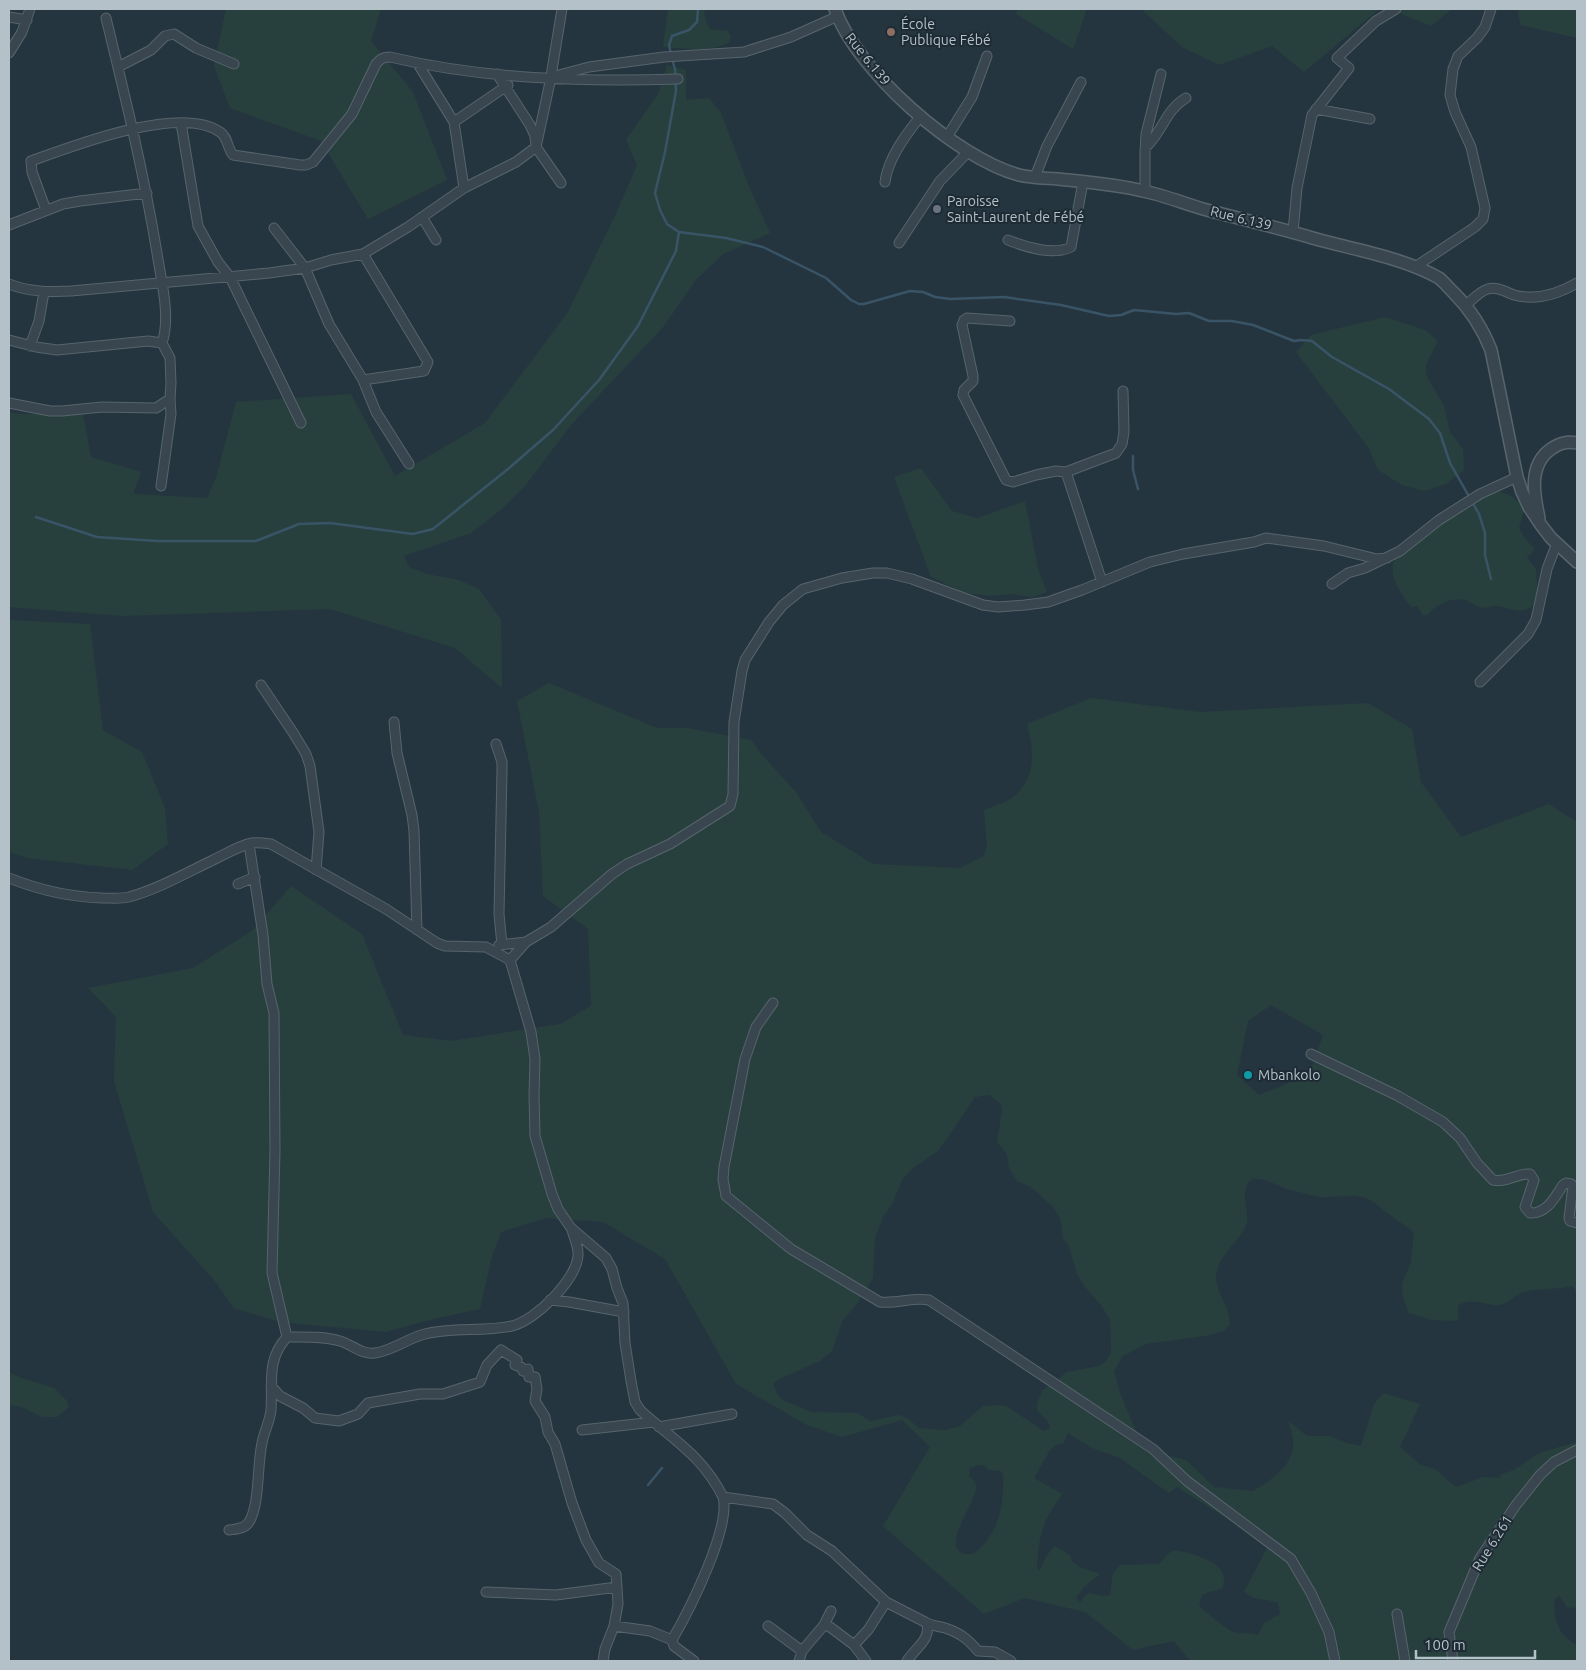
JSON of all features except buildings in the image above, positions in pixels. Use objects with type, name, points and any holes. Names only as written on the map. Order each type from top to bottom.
[{"type":"street","points":[[9,53],[27,20],[30,9]]},
{"type":"street","points":[[9,284],[22,289],[44,292],[71,292],[304,268],[331,260],[364,254],[464,188],[516,162],[536,147],[551,77],[562,9]]},
{"type":"street","points":[[1293,232],[1297,188],[1310,122],[1316,109],[1349,68],[1337,58],[1376,22],[1396,9]]},
{"type":"street","points":[[1415,267],[1461,237],[1483,219],[1484,208],[1471,147],[1455,112],[1450,95],[1453,69],[1458,56],[1477,38],[1485,27],[1491,9]]},
{"type":"street","points":[[551,77],[589,68],[664,57],[744,52],[791,37],[836,13]]},
{"type":"street","name":"Rue 6.139","points":[[836,13],[851,41],[880,76],[947,137],[968,152],[997,167],[1020,175],[1114,185],[1145,191],[1415,267],[1440,279],[1466,305],[1484,332],[1491,350],[1517,477],[1529,507],[1541,525],[1577,562]]},
{"type":"street","points":[[9,17],[27,20]]},
{"type":"street","points":[[106,18],[147,193],[162,283],[166,330],[162,343],[170,358],[171,414],[161,486]]},
{"type":"street","points":[[118,67],[151,50],[165,36],[174,34],[196,48],[234,64]]},
{"type":"street","points":[[947,137],[972,97],[987,56]]},
{"type":"street","points":[[46,210],[32,172],[31,161],[92,139],[133,129],[181,123],[201,125],[216,129],[223,134],[229,151],[233,155],[300,165],[313,162],[352,114],[380,59],[390,57],[418,64],[497,74],[610,81],[678,79]]},
{"type":"street","points":[[418,64],[454,122],[464,188]]},
{"type":"street","points":[[497,74],[530,125],[535,136],[536,147],[561,184]]},
{"type":"street","points":[[1145,191],[1145,148],[1161,74]]},
{"type":"street","points":[[1035,177],[1047,146],[1081,82]]},
{"type":"street","points":[[454,122],[506,86]]},
{"type":"street","points":[[1145,148],[1156,137],[1174,106],[1186,98]]},
{"type":"street","points":[[1316,109],[1370,119]]},
{"type":"street","points":[[885,182],[887,170],[906,135],[922,116]]},
{"type":"street","points":[[181,123],[198,226],[218,262],[230,277],[301,423]]},
{"type":"street","points":[[898,244],[940,182],[968,152]]},
{"type":"street","points":[[1008,240],[1035,249],[1062,250],[1071,247],[1083,182]]},
{"type":"street","points":[[9,225],[46,210],[80,201],[147,193]]},
{"type":"street","points":[[422,217],[436,240]]},
{"type":"street","points":[[274,228],[304,268],[329,324],[363,380],[376,412],[409,464]]},
{"type":"street","points":[[363,380],[424,371],[428,362],[364,254]]},
{"type":"street","points":[[1466,305],[1485,290],[1491,288],[1517,296],[1541,297],[1548,296],[1577,283]]},
{"type":"street","points":[[30,346],[39,321],[44,292]]},
{"type":"street","points":[[1010,321],[967,318],[962,325],[973,381],[964,390],[963,395],[1006,480],[1013,482],[1036,475],[1066,472],[1116,453],[1120,449],[1124,432],[1123,391]]},
{"type":"street","points":[[9,340],[30,346],[57,350],[148,341],[162,343]]},
{"type":"street","points":[[9,404],[50,411],[62,411],[102,408],[156,408],[170,399]]},
{"type":"street","points":[[1541,525],[1534,486],[1536,470],[1540,460],[1548,451],[1564,442],[1577,443]]},
{"type":"street","points":[[1066,472],[1102,582]]},
{"type":"street","points":[[1332,584],[1348,573],[1400,551],[1439,520],[1480,494],[1517,477]]},
{"type":"street","points":[[510,960],[526,942],[551,927],[626,864],[670,844],[730,806],[734,794],[736,706],[745,660],[769,622],[783,605],[803,589],[842,578],[873,573],[887,573],[912,578],[983,605],[998,607],[1048,602],[1150,562],[1266,538],[1324,546],[1376,559],[1387,558]]},
{"type":"street","points":[[1480,682],[1528,634],[1536,620],[1547,570],[1557,543]]},
{"type":"street","points":[[261,685],[294,734],[306,754],[310,766],[319,832],[316,870]]},
{"type":"street","points":[[394,722],[397,753],[414,831],[418,930]]},
{"type":"street","points":[[496,744],[502,762],[499,914],[502,945]]},
{"type":"street","points":[[9,878],[40,890],[86,898],[128,897],[178,877],[249,844],[262,842],[271,844],[391,912],[445,946],[486,947],[526,942]]},
{"type":"street","points":[[249,844],[263,935],[267,984],[274,1014],[272,1273],[287,1337]]},
{"type":"street","points":[[238,884],[255,877]]},
{"type":"street","points":[[486,947],[510,960],[531,1032],[534,1048],[535,1136],[552,1194],[558,1209],[571,1228],[606,1258],[612,1269],[623,1303],[625,1343],[635,1402],[640,1410],[698,1459],[709,1472],[723,1497],[725,1514],[718,1536],[690,1608],[672,1640],[674,1646],[694,1661]]},
{"type":"street","points":[[774,1003],[756,1027],[745,1059],[724,1167],[723,1179],[726,1196],[791,1249],[880,1302],[897,1303],[919,1298],[929,1300],[1153,1449],[1187,1481],[1291,1559],[1311,1594],[1329,1632],[1335,1661]]},
{"type":"street","points":[[1311,1054],[1398,1096],[1442,1122],[1460,1138],[1477,1163],[1493,1180],[1503,1181],[1522,1174],[1530,1174],[1534,1180],[1525,1207],[1530,1212],[1543,1210],[1549,1205],[1563,1185],[1566,1183],[1571,1184],[1573,1186],[1569,1218],[1570,1221],[1577,1223]]},
{"type":"street","points":[[287,1337],[339,1341],[349,1344],[362,1352],[376,1354],[424,1334],[516,1325],[524,1321],[550,1300],[567,1281],[577,1261],[578,1250],[571,1228]]},
{"type":"street","points":[[550,1300],[624,1312]]},
{"type":"street","points":[[228,1530],[242,1528],[249,1523],[253,1511],[258,1485],[262,1441],[271,1411],[271,1367],[279,1346],[287,1337]]},
{"type":"street","points":[[271,1386],[280,1396],[302,1408],[314,1418],[339,1421],[358,1414],[368,1403],[420,1394],[443,1394],[480,1382],[487,1365],[501,1350],[517,1360],[515,1365],[521,1367],[523,1371],[528,1369],[529,1377],[534,1377],[537,1389],[534,1401],[544,1417],[548,1432],[555,1444],[572,1503],[586,1540],[599,1562],[616,1574],[618,1604],[614,1626],[605,1649],[603,1661]]},
{"type":"street","points":[[582,1430],[657,1425],[732,1414]]},
{"type":"street","name":"Rue 6.261","points":[[1453,1661],[1449,1632],[1480,1558],[1516,1505],[1540,1475],[1554,1462],[1577,1450]]},
{"type":"street","points":[[723,1497],[773,1504],[785,1513],[806,1535],[832,1551],[886,1602],[928,1624],[966,1637],[978,1651],[995,1652],[1011,1661]]},
{"type":"street","points":[[486,1592],[556,1594],[617,1587]]},
{"type":"street","points":[[854,1645],[868,1630],[886,1602]]},
{"type":"street","points":[[799,1661],[802,1651],[824,1625],[831,1611]]},
{"type":"street","points":[[1397,1614],[1405,1661]]},
{"type":"street","points":[[907,1661],[912,1652],[926,1638],[928,1624]]},
{"type":"street","points":[[824,1625],[830,1627],[854,1645],[866,1661]]},
{"type":"street","points":[[614,1626],[650,1631],[672,1640]]},
{"type":"street","points":[[768,1626],[802,1651]]},
{"type":"green space","points":[[226,9],[381,9],[371,41],[413,92],[447,180],[368,219],[321,141],[230,108],[214,66]]},
{"type":"green space","points":[[668,9],[704,9],[705,19],[710,29],[728,31],[731,37],[729,42],[714,48],[705,49],[663,47]]},
{"type":"green space","points":[[1018,9],[1087,9],[1073,49],[1016,14]]},
{"type":"green space","points":[[1141,9],[1379,9],[1304,72],[1272,46],[1219,65],[1182,47]]},
{"type":"green space","points":[[1389,9],[1452,9],[1431,26]]},
{"type":"green space","points":[[1517,9],[1577,9],[1577,38],[1521,25]]},
{"type":"green space","points":[[667,65],[686,70],[686,100],[709,98],[721,113],[748,184],[770,233],[723,254],[695,281],[664,326],[571,425],[525,486],[502,509],[471,533],[404,556],[409,567],[427,574],[459,580],[479,589],[501,620],[502,688],[455,648],[330,609],[123,616],[9,607],[9,412],[20,414],[83,414],[91,457],[141,472],[133,494],[207,498],[216,478],[236,402],[351,394],[395,476],[485,423],[568,312],[615,216],[637,165],[626,140],[658,94]]},
{"type":"green space","points":[[1385,317],[1425,330],[1438,341],[1426,364],[1426,375],[1444,406],[1450,432],[1463,449],[1464,470],[1446,484],[1424,491],[1402,485],[1378,470],[1368,447],[1296,352],[1311,335]]},
{"type":"green space","points":[[921,468],[952,511],[977,518],[1025,501],[1038,569],[1047,592],[1033,597],[1011,594],[990,596],[965,593],[931,577],[894,477]]},
{"type":"green space","points":[[1492,490],[1511,496],[1524,510],[1519,528],[1527,541],[1535,549],[1527,558],[1536,569],[1538,602],[1521,611],[1494,606],[1483,608],[1459,599],[1444,603],[1427,615],[1423,615],[1417,606],[1411,607],[1394,580],[1393,567],[1397,549],[1451,518],[1487,491]]},
{"type":"green space","points":[[9,620],[90,624],[103,730],[142,752],[165,808],[168,844],[132,870],[28,858],[9,852]]},
{"type":"green space","points":[[549,683],[657,728],[687,728],[751,740],[796,792],[821,832],[873,864],[960,868],[984,856],[987,845],[984,810],[1013,797],[1021,789],[1030,772],[1032,754],[1027,724],[1091,698],[1200,712],[1368,703],[1412,729],[1421,782],[1461,837],[1549,804],[1577,822],[1577,1295],[1573,1286],[1523,1292],[1499,1305],[1472,1302],[1462,1303],[1458,1306],[1458,1320],[1456,1321],[1432,1320],[1409,1313],[1403,1298],[1402,1284],[1411,1262],[1414,1234],[1410,1229],[1366,1198],[1355,1196],[1317,1196],[1286,1189],[1263,1180],[1253,1179],[1246,1186],[1245,1191],[1247,1222],[1245,1228],[1225,1254],[1217,1270],[1217,1284],[1228,1312],[1230,1324],[1225,1330],[1211,1335],[1146,1344],[1123,1356],[1114,1371],[1120,1393],[1142,1445],[1148,1450],[1186,1460],[1214,1487],[1253,1491],[1281,1471],[1291,1457],[1293,1449],[1288,1421],[1307,1436],[1329,1436],[1361,1446],[1374,1404],[1383,1393],[1420,1404],[1400,1447],[1421,1465],[1435,1469],[1456,1487],[1483,1477],[1499,1478],[1502,1474],[1514,1470],[1539,1453],[1577,1442],[1577,1607],[1568,1608],[1559,1596],[1555,1599],[1554,1606],[1556,1620],[1561,1632],[1577,1645],[1577,1661],[1190,1661],[1174,1641],[1133,1650],[1085,1612],[1025,1598],[984,1614],[883,1526],[930,1447],[902,1420],[842,1437],[807,1425],[736,1384],[665,1259],[603,1222],[546,1218],[501,1232],[491,1260],[480,1309],[386,1332],[280,1322],[234,1308],[214,1280],[153,1212],[114,1081],[116,1017],[88,988],[193,968],[253,930],[291,886],[362,934],[403,1035],[451,1041],[560,1024],[591,1006],[588,929],[543,896],[539,812],[517,701]],"holes":[[[1271,1005],[1323,1035],[1309,1075],[1259,1095],[1237,1075],[1248,1021]],[[989,1095],[1001,1104],[1002,1111],[997,1142],[1007,1154],[1009,1168],[1017,1181],[1031,1187],[1053,1207],[1061,1220],[1063,1239],[1068,1244],[1077,1274],[1110,1320],[1111,1354],[1099,1366],[1067,1372],[1043,1390],[1037,1403],[1037,1411],[1048,1421],[1050,1428],[1044,1431],[1006,1406],[998,1405],[983,1406],[960,1426],[945,1430],[919,1428],[907,1418],[899,1415],[870,1421],[857,1413],[811,1412],[783,1400],[778,1395],[773,1384],[779,1379],[820,1361],[832,1351],[842,1322],[858,1302],[873,1278],[875,1238],[883,1217],[892,1204],[902,1180],[913,1168],[939,1150],[975,1097]],[[1068,1433],[1092,1448],[1120,1458],[1169,1493],[1177,1487],[1220,1514],[1267,1548],[1244,1592],[1254,1598],[1278,1602],[1280,1614],[1264,1623],[1258,1635],[1231,1631],[1199,1605],[1202,1595],[1222,1588],[1224,1581],[1220,1569],[1204,1558],[1177,1551],[1171,1552],[1158,1564],[1120,1565],[1113,1573],[1110,1595],[1102,1596],[1088,1593],[1080,1602],[1076,1598],[1084,1587],[1100,1574],[1080,1567],[1071,1561],[1071,1556],[1055,1546],[1047,1555],[1040,1570],[1037,1568],[1043,1529],[1062,1494],[1034,1478],[1050,1450],[1056,1445],[1063,1443]],[[984,1465],[989,1470],[1001,1471],[1003,1486],[1001,1510],[993,1530],[981,1547],[971,1554],[966,1554],[958,1550],[956,1544],[960,1525],[976,1488],[975,1482],[969,1476],[970,1468]]]},
{"type":"green space","points":[[9,1372],[21,1378],[54,1388],[67,1401],[68,1408],[57,1417],[42,1417],[22,1407],[9,1405]]},
{"type":"waterway","points":[[671,54],[669,45],[672,36],[689,30],[697,22],[698,9]]},
{"type":"waterway","points":[[672,59],[675,69],[676,91],[665,152],[655,193],[667,224],[679,232],[726,238],[763,247],[826,278],[851,300],[859,304],[910,291],[923,292],[935,297],[950,299],[1004,297],[1061,305],[1109,316],[1121,315],[1134,310],[1176,314],[1189,313],[1209,321],[1232,321],[1253,325],[1294,341],[1312,341],[1332,357],[1389,389],[1429,419],[1440,433],[1450,463],[1479,514],[1485,533],[1485,555],[1491,579]]},
{"type":"waterway","points":[[36,517],[97,537],[157,541],[256,541],[299,524],[330,523],[413,534],[433,529],[553,430],[599,380],[638,326],[676,251],[679,232]]},
{"type":"waterway","points":[[1133,456],[1133,470],[1138,489]]},
{"type":"waterway","points":[[648,1485],[662,1468]]},
{"type":"place","name":"École Publique Fébé","points":[[891,32]]},
{"type":"place","name":"Paroisse Saint-Laurent de Fébé","points":[[937,209]]},
{"type":"place","name":"Mbankolo","points":[[1248,1075]]}]
